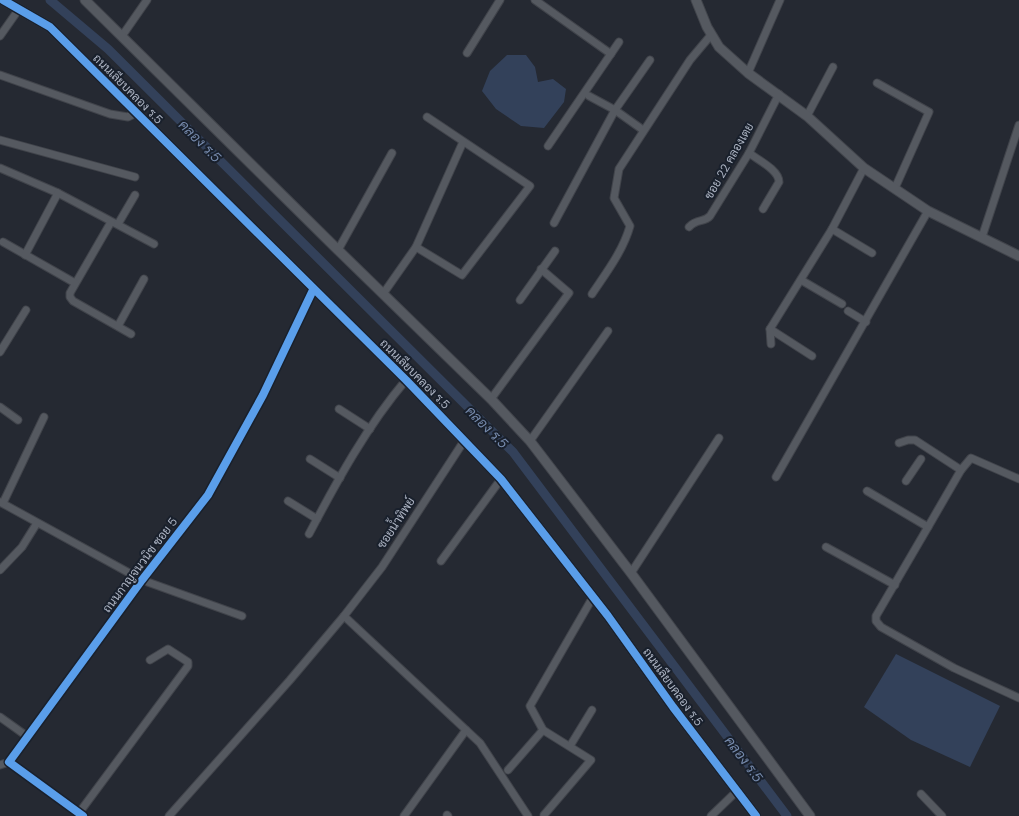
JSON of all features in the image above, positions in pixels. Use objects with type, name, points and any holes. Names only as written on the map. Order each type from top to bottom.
[{"type":"street","name":"ถนนเลียบคลอง ร.5","points":[[3,0],[50,27],[313,290],[406,380],[501,479],[593,597],[673,707],[756,816]]},
{"type":"street","points":[[85,0],[491,398],[530,441],[631,573],[810,816]]},
{"type":"street","points":[[122,36],[148,0]]},
{"type":"street","points":[[467,53],[500,0]]},
{"type":"street","points":[[535,0],[611,54]]},
{"type":"street","points":[[696,0],[711,35],[719,47],[748,73],[807,116],[864,168],[928,211],[1019,256]]},
{"type":"street","points":[[748,73],[780,0]]},
{"type":"street","points":[[0,36],[19,9]]},
{"type":"street","points":[[592,294],[612,263],[628,234],[630,226],[629,221],[614,198],[619,168],[690,60],[711,35]]},
{"type":"street","points":[[548,146],[619,42]]},
{"type":"street","points":[[554,223],[615,110],[650,60]]},
{"type":"street","points":[[807,116],[833,67]]},
{"type":"street","points":[[0,75],[110,114],[128,117],[136,113]]},
{"type":"street","points":[[877,83],[929,112],[895,188]]},
{"type":"street","name":"ซอย 22 คลองเตย","points":[[689,226],[694,221],[705,220],[710,216],[749,153],[779,94]]},
{"type":"street","points":[[590,96],[615,110],[643,130]]},
{"type":"street","points":[[416,247],[462,275],[530,186],[427,117]]},
{"type":"street","points":[[982,237],[1019,124]]},
{"type":"street","points":[[0,140],[135,177]]},
{"type":"street","points":[[383,294],[416,247],[463,142]]},
{"type":"street","points":[[338,250],[392,153]]},
{"type":"street","points":[[749,153],[776,173],[779,178],[779,182],[763,209]]},
{"type":"street","points":[[0,168],[58,193],[154,244]]},
{"type":"street","points":[[771,344],[770,329],[832,229],[864,168]]},
{"type":"street","points":[[25,255],[58,193]]},
{"type":"street","points":[[131,334],[73,302],[70,293],[114,223],[135,195]]},
{"type":"street","points":[[776,477],[928,211]]},
{"type":"street","points":[[832,229],[872,254]]},
{"type":"street","points":[[3,242],[75,283]]},
{"type":"street","points":[[520,300],[555,251]]},
{"type":"street","points":[[491,398],[569,293],[541,269]]},
{"type":"street","points":[[118,326],[144,279]]},
{"type":"street","points":[[801,280],[842,304]]},
{"type":"street","name":"ถนนกาญจนวนิช ซอย 5","points":[[9,762],[142,580],[208,495],[263,395],[313,290]]},
{"type":"street","points":[[0,352],[2,343],[26,310]]},
{"type":"street","points":[[848,311],[866,322]]},
{"type":"street","points":[[770,329],[812,356]]},
{"type":"street","points":[[530,441],[608,331]]},
{"type":"street","points":[[309,534],[370,429],[390,399],[406,380]]},
{"type":"street","points":[[0,407],[18,420]]},
{"type":"street","points":[[339,409],[370,429]]},
{"type":"street","points":[[44,418],[1,503],[142,580],[242,616]]},
{"type":"street","points":[[631,573],[719,438]]},
{"type":"street","points":[[899,443],[915,440],[925,453],[961,470]]},
{"type":"street","name":"ซอยน้ำทิพย์","points":[[169,816],[290,680],[344,616],[382,567],[464,441]]},
{"type":"street","points":[[906,482],[925,453]]},
{"type":"street","points":[[1019,479],[971,458],[961,470],[876,616],[876,621],[882,627],[954,668],[1019,698]]},
{"type":"street","points":[[310,459],[340,478]]},
{"type":"street","points":[[441,561],[501,479]]},
{"type":"street","points":[[867,491],[928,527]]},
{"type":"street","points":[[288,501],[317,519]]},
{"type":"street","points":[[0,570],[22,547],[38,523]]},
{"type":"street","points":[[826,547],[895,585]]},
{"type":"street","points":[[544,815],[592,760],[543,730],[530,706],[593,597]]},
{"type":"street","points":[[344,616],[480,743],[528,816]]},
{"type":"street","points":[[0,765],[9,762],[81,814],[188,666],[188,662],[168,649],[150,660]]},
{"type":"street","points":[[570,746],[592,710]]},
{"type":"street","points":[[0,717],[28,737]]},
{"type":"street","points":[[404,816],[466,730]]},
{"type":"street","points":[[508,770],[543,730]]},
{"type":"street","points":[[711,816],[738,791]]},
{"type":"street","points":[[921,794],[942,816]]},
{"type":"water","points":[[507,55],[526,55],[535,67],[538,82],[553,79],[566,89],[564,102],[544,128],[521,126],[496,109],[482,91],[490,71]]},
{"type":"water","points":[[896,654],[1000,706],[970,767],[911,740],[864,707]]},
{"type":"waterway","name":"คลอง ร.5","points":[[50,0],[108,49],[513,452],[787,816]]},
{"type":"cycle path","points":[[3,0],[50,27],[406,380],[501,479],[608,616],[673,707],[756,816]]},
{"type":"cycle path","points":[[83,816],[9,762],[142,580],[208,495],[263,395],[313,290]]}]
